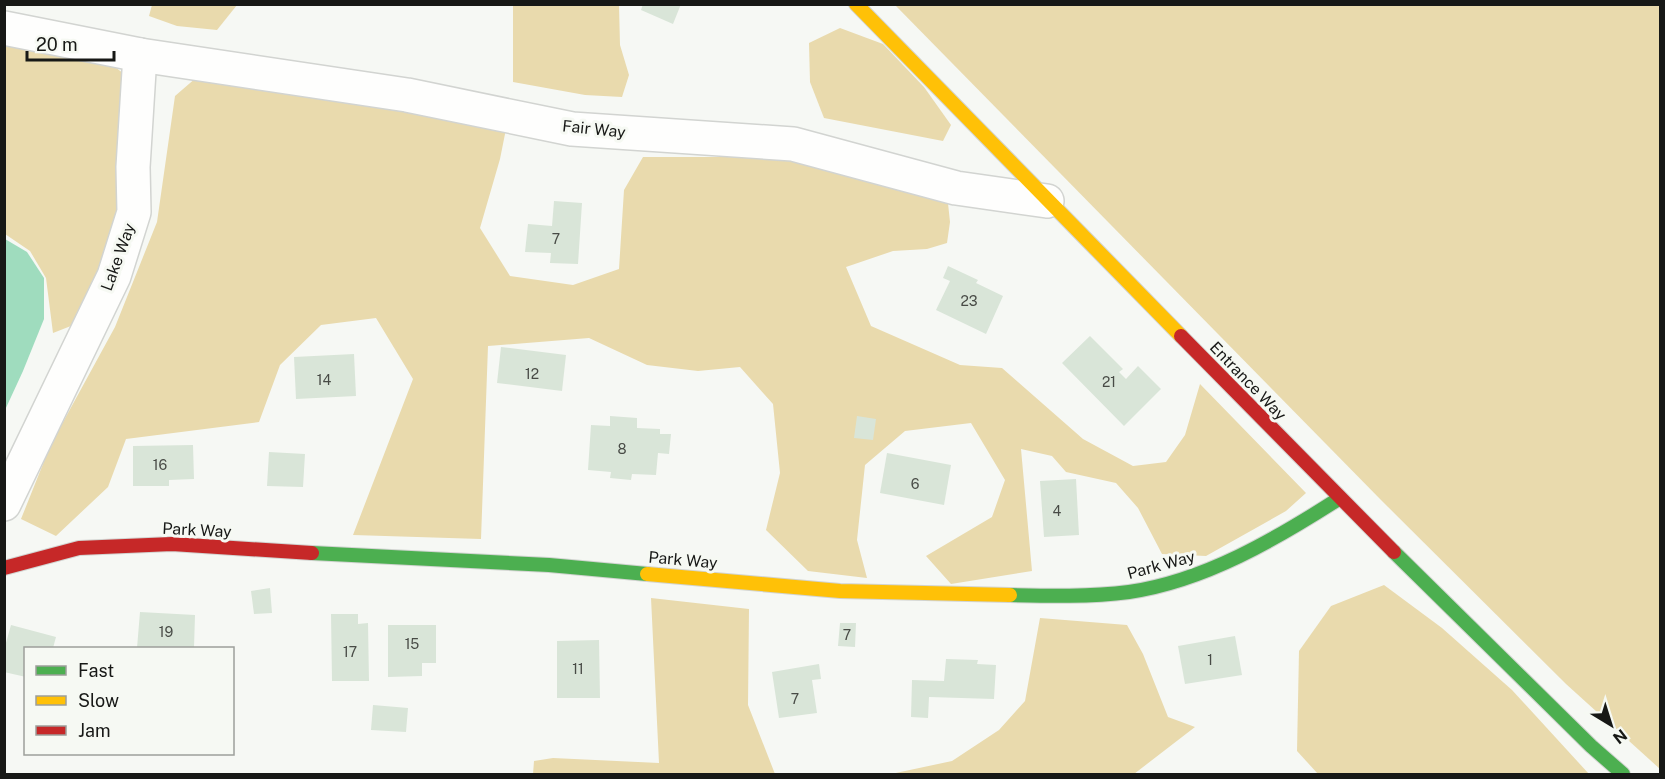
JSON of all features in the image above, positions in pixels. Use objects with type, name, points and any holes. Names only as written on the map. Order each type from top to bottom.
[{"type":"street","name":"Entrance Way","points":[[856,4],[1340,498],[1591,746],[1623,774]]},
{"type":"street","points":[[4,28],[140,55]]},
{"type":"street","name":"Fair Way","points":[[140,55],[407,95],[572,129],[793,144],[956,188],[1047,201]]},
{"type":"street","name":"Lake Way","points":[[4,504],[114,276],[134,212],[133,167],[140,55]]},
{"type":"street","name":"Park Way","points":[[4,568],[79,548],[172,544],[282,552],[549,565],[840,591],[1065,596],[1129,592],[1186,579],[1293,528],[1340,498]]},
{"type":"shaded area","points":[[152,5],[237,5],[217,30],[177,26],[149,16]]},
{"type":"shaded area","points":[[513,5],[619,5],[620,45],[629,75],[622,97],[585,95],[513,82]]},
{"type":"shaded area","points":[[895,5],[1660,5],[1660,769],[1566,684],[1381,500]]},
{"type":"shaded area","points":[[840,28],[883,44],[924,87],[951,125],[943,141],[824,118],[810,82],[809,43]]},
{"type":"shaded area","points":[[5,43],[101,56],[124,74],[126,207],[76,324],[53,333],[46,278],[30,251],[5,234]]},
{"type":"shaded area","points":[[197,77],[232,79],[506,129],[500,159],[480,228],[510,276],[573,285],[619,269],[624,190],[643,157],[772,157],[841,168],[947,194],[950,222],[947,243],[927,249],[893,251],[846,267],[871,326],[960,365],[1002,368],[1083,439],[1133,466],[1166,462],[1185,435],[1200,384],[1306,493],[1286,511],[1206,556],[1162,554],[1138,508],[1116,483],[1066,472],[1052,456],[1021,449],[1032,571],[951,584],[926,556],[992,517],[1005,480],[971,423],[905,431],[865,465],[857,540],[867,578],[808,571],[766,530],[780,473],[773,404],[740,367],[698,371],[647,365],[589,338],[488,346],[481,539],[353,535],[413,379],[376,318],[321,325],[280,365],[259,422],[126,439],[108,487],[56,536],[21,519],[51,444],[115,327],[157,222],[175,96]]},
{"type":"shaded area","points":[[5,239],[27,252],[44,278],[44,319],[5,410]]},
{"type":"shaded area","points":[[1384,585],[1442,628],[1512,690],[1589,774],[1318,774],[1297,751],[1299,651],[1331,606]]},
{"type":"shaded area","points":[[651,598],[749,609],[748,705],[775,774],[533,774],[534,761],[553,758],[659,763]]},
{"type":"shaded area","points":[[1040,618],[1127,625],[1143,654],[1168,717],[1195,727],[1134,774],[891,774],[952,761],[999,730],[1025,701]]},
{"type":"building","points":[[643,4],[681,4],[673,24],[641,10]]},
{"type":"building","points":[[554,201],[582,203],[578,264],[550,263],[551,253],[525,252],[528,224],[552,226]]},
{"type":"building","points":[[948,266],[978,280],[976,283],[1003,296],[986,334],[936,310],[950,281],[943,278]]},
{"type":"building","points":[[1090,336],[1123,369],[1119,372],[1126,379],[1138,366],[1161,389],[1124,426],[1062,363]]},
{"type":"building","points":[[501,347],[566,355],[562,391],[497,383]]},
{"type":"building","points":[[354,354],[356,396],[296,399],[294,357]]},
{"type":"building","points":[[610,416],[637,418],[637,428],[660,429],[660,434],[671,434],[669,454],[658,453],[656,475],[632,474],[631,480],[610,478],[611,472],[588,470],[591,425],[610,426]]},
{"type":"building","points":[[857,416],[876,419],[873,440],[854,438]]},
{"type":"building","points":[[193,445],[194,479],[169,480],[169,486],[133,486],[133,446]]},
{"type":"building","points":[[269,452],[305,454],[303,487],[267,486]]},
{"type":"building","points":[[887,453],[951,465],[944,505],[880,493]]},
{"type":"building","points":[[1076,479],[1079,535],[1044,537],[1040,481]]},
{"type":"building","points":[[270,588],[272,613],[254,614],[251,591]]},
{"type":"building","points":[[140,612],[195,615],[194,647],[137,647]]},
{"type":"building","points":[[331,614],[358,614],[358,624],[368,623],[369,681],[332,681]]},
{"type":"building","points":[[840,623],[856,623],[855,647],[838,646]]},
{"type":"building","points":[[11,625],[56,637],[53,647],[24,647],[24,677],[4,672],[4,650]]},
{"type":"building","points":[[388,625],[436,625],[436,663],[422,663],[422,676],[388,677]]},
{"type":"building","points":[[1235,636],[1242,675],[1185,684],[1178,646]]},
{"type":"building","points":[[599,640],[600,698],[557,698],[557,641]]},
{"type":"building","points":[[946,659],[978,660],[977,664],[996,665],[994,699],[929,697],[928,718],[911,717],[912,680],[944,681]]},
{"type":"building","points":[[819,664],[821,679],[812,680],[817,713],[779,718],[772,672]]},
{"type":"building","points":[[373,705],[408,708],[406,732],[371,730]]},
{"type":"traffic: fast","points":[[1010,595],[1114,594],[1185,578],[1265,543],[1340,498]]},
{"type":"traffic: fast","points":[[1394,552],[1591,746],[1623,774]]},
{"type":"traffic: fast","points":[[312,553],[549,565],[647,574]]},
{"type":"traffic: slow","points":[[856,4],[1181,336]]},
{"type":"traffic: slow","points":[[647,574],[840,591],[1010,595]]},
{"type":"traffic: jam","points":[[1181,336],[1394,552]]},
{"type":"traffic: jam","points":[[4,568],[79,548],[172,544],[312,553]]}]
